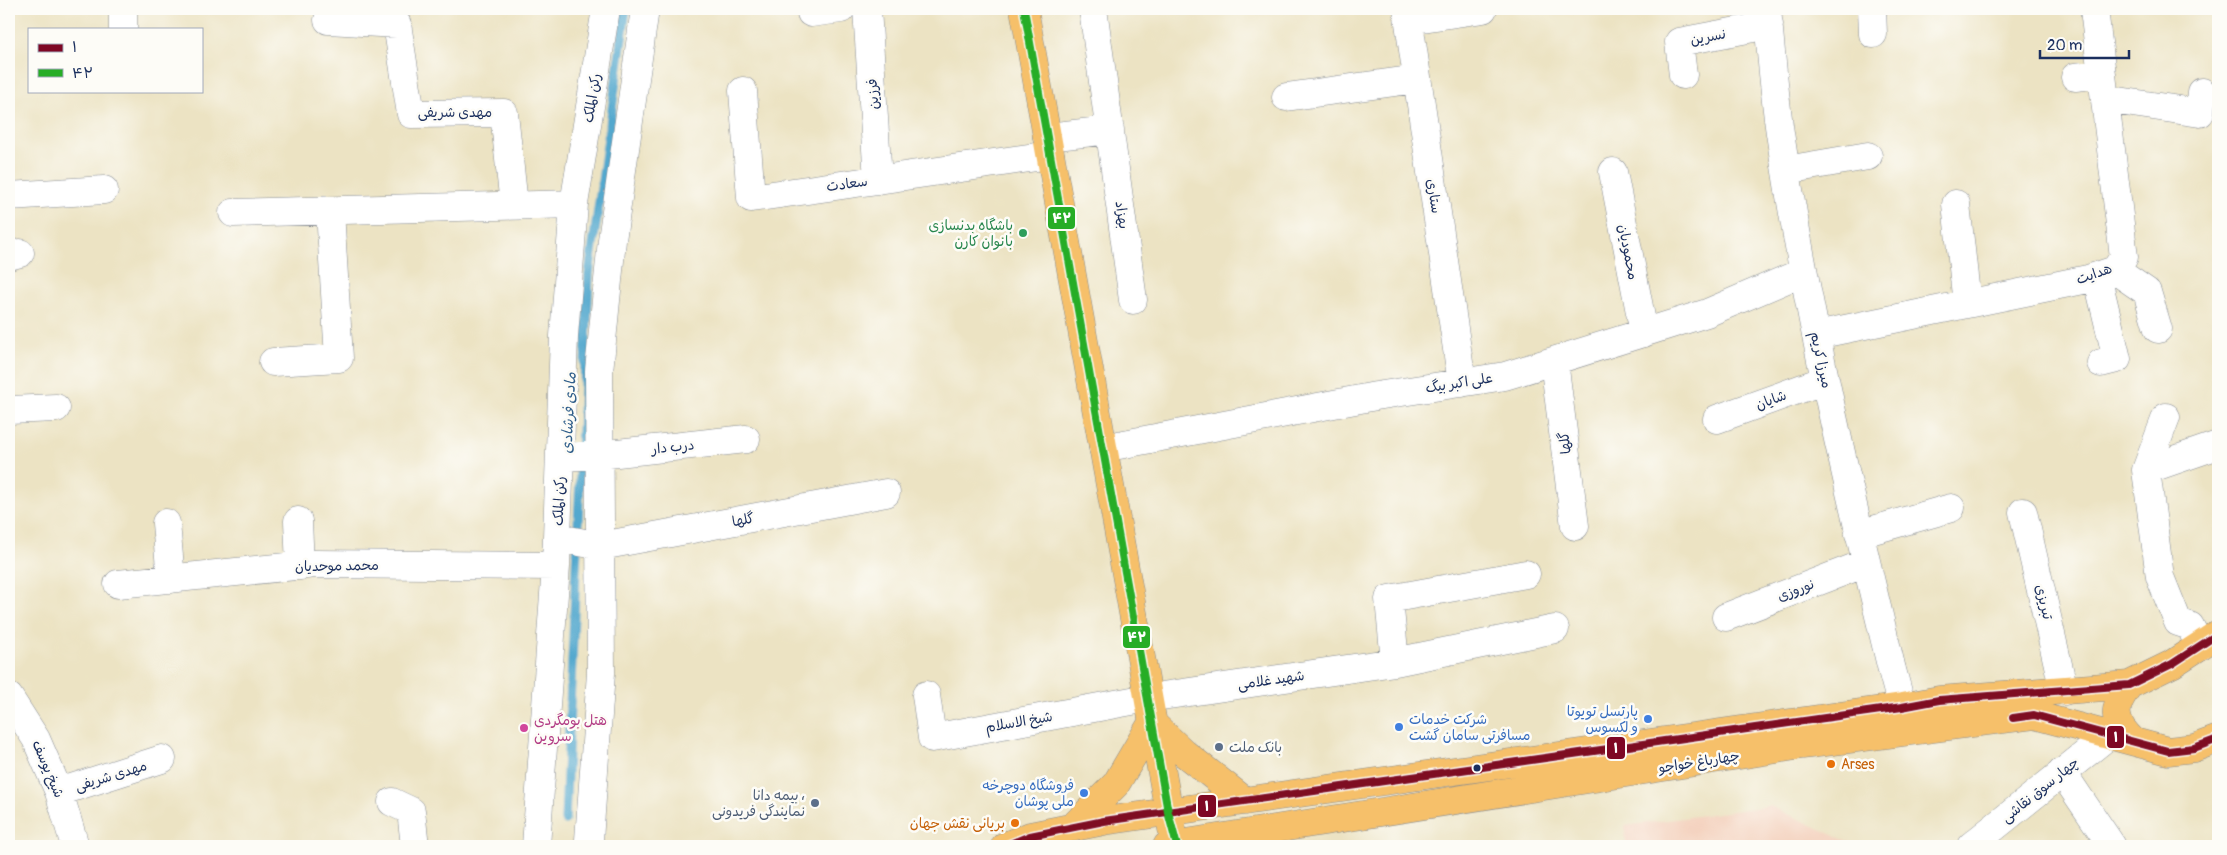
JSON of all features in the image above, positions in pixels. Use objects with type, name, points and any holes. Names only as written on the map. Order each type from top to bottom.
[{"type":"main road","points":[[1024,9],[1173,846]]},
{"type":"main road","name":"چهارباغ خواجو","points":[[1005,846],[1030,836],[1075,826],[1245,800],[1902,707],[1939,700],[2129,685],[2209,640]]},
{"type":"main road","points":[[2121,738],[2121,730],[2116,714],[2119,698],[2129,685]]},
{"type":"main road","points":[[1150,710],[1184,753],[1245,800]]},
{"type":"main road","points":[[1075,826],[1116,784],[1150,710]]},
{"type":"main road","name":"چهارباغ خواجو","points":[[1173,846],[1802,745],[2034,715],[2168,752],[2218,742]]},
{"type":"street","points":[[123,9],[123,28]]},
{"type":"street","name":"رکن الملک","points":[[536,846],[558,538],[566,316],[574,204],[606,9]]},
{"type":"street","points":[[589,840],[601,673],[599,370],[612,240],[645,9]]},
{"type":"street","points":[[811,13],[841,9]]},
{"type":"street","name":"فرزین","points":[[867,9],[878,180]]},
{"type":"street","name":"بهزاد","points":[[1093,9],[1133,300]]},
{"type":"street","points":[[1408,14],[1483,9]]},
{"type":"street","name":"هدایت","points":[[1816,336],[2106,273],[2124,257],[2094,9]]},
{"type":"street","name":"ستاری","points":[[1408,14],[1462,383]]},
{"type":"street","name":"نسرین","points":[[1683,75],[1679,42],[1768,17]]},
{"type":"street","name":"میرزا کریم","points":[[1768,17],[1780,130],[1803,272],[1859,534],[1902,707]]},
{"type":"street","name":"مهدی شریفی","points":[[328,20],[397,24],[411,114],[504,112],[514,205]]},
{"type":"street","points":[[2075,77],[2200,113],[2202,92]]},
{"type":"street","points":[[1286,97],[1417,79]]},
{"type":"street","name":"سعادت","points":[[743,91],[751,198],[878,180],[1049,146]]},
{"type":"street","points":[[1049,146],[1110,130]]},
{"type":"street","points":[[1786,170],[1868,156]]},
{"type":"street","name":"محمودیان","points":[[1613,172],[1644,333]]},
{"type":"street","points":[[9,196],[104,190]]},
{"type":"street","points":[[233,214],[574,204]]},
{"type":"street","points":[[1956,204],[1967,304]]},
{"type":"street","points":[[273,362],[339,358],[330,211]]},
{"type":"street","name":"علی اکبر بیگ","points":[[1103,448],[1376,396],[1505,376],[1707,313],[1803,272]]},
{"type":"street","points":[[2106,273],[2147,292],[2158,328]]},
{"type":"street","points":[[2102,363],[2117,359],[2106,273]]},
{"type":"street","points":[[566,316],[604,323]]},
{"type":"street","name":"گلها","points":[[1554,361],[1575,526]]},
{"type":"street","name":"شایان","points":[[1717,420],[1825,380]]},
{"type":"street","points":[[9,410],[56,408]]},
{"type":"street","points":[[2166,417],[2146,470],[2166,553],[2160,577],[2178,622],[2190,626],[2209,640]]},
{"type":"street","name":"درب دار","points":[[560,457],[599,455],[746,439]]},
{"type":"street","points":[[2146,470],[2218,445]]},
{"type":"street","name":"گلها","points":[[601,546],[886,493]]},
{"type":"street","points":[[1859,534],[1951,508]]},
{"type":"street","name":"تبریزی","points":[[2023,512],[2064,691]]},
{"type":"street","points":[[298,521],[300,566]]},
{"type":"street","points":[[166,523],[171,579]]},
{"type":"street","points":[[558,538],[601,546]]},
{"type":"street","name":"نوروزی","points":[[1726,617],[1866,563]]},
{"type":"street","name":"محمد موحدیان","points":[[118,584],[300,566],[556,566]]},
{"type":"street","points":[[1395,662],[1389,599],[1526,574]]},
{"type":"street","name":"شهید غلامی","points":[[1150,710],[1556,629]]},
{"type":"street","name":"شیخ الاسلام","points":[[926,694],[932,738],[1150,710]]},
{"type":"street","name":"شیخ یوسف","points":[[9,697],[36,739],[59,792],[75,846]]},
{"type":"street","name":"چهار سوق نقاشی","points":[[1971,846],[2062,772],[2121,738]]},
{"type":"street","name":"مهدی شریفی","points":[[59,792],[162,760]]},
{"type":"street","points":[[2062,772],[2112,846]]},
{"type":"street","points":[[392,802],[411,811],[415,846]]},
{"type":"shaded area","points":[[1770,806],[1857,846],[1626,846],[1625,826]]},
{"type":"waterway","name":"مادی فرشادی","points":[[565,820],[589,274],[626,9]]},
{"type":"transit line","name":"۴۲","points":[[1024,9],[1168,812],[1177,846]]},
{"type":"transit line","name":"۱","points":[[1005,846],[1030,836],[1104,821],[1902,707],[1939,700],[2129,685],[2172,664],[2218,634]]},
{"type":"transit line","name":"۱","points":[[2013,718],[2034,715],[2168,751],[2194,748],[2218,739]]},
{"type":"place","name":"باشگاه بدنسازی بانوان کارن","points":[[1023,233]]},
{"type":"place","name":"پارتسل تویوتا و لکسوس","points":[[1648,719]]},
{"type":"place","name":"شرکت خدمات مسافرتی سامان گشت","points":[[1399,727]]},
{"type":"place","name":"هتل بومگردی سروین","points":[[524,728]]},
{"type":"place","name":"بانک ملت","points":[[1219,747]]},
{"type":"place","name":"Arses","points":[[1831,764]]},
{"type":"place","name":"فروشگاه دوچرخه ملی پوشان","points":[[1084,793]]},
{"type":"place","name":"بیمه دانا ، نمایندگی فریدونی","points":[[815,803]]},
{"type":"place","name":"بریانی نقش جهان","points":[[1015,823]]}]
